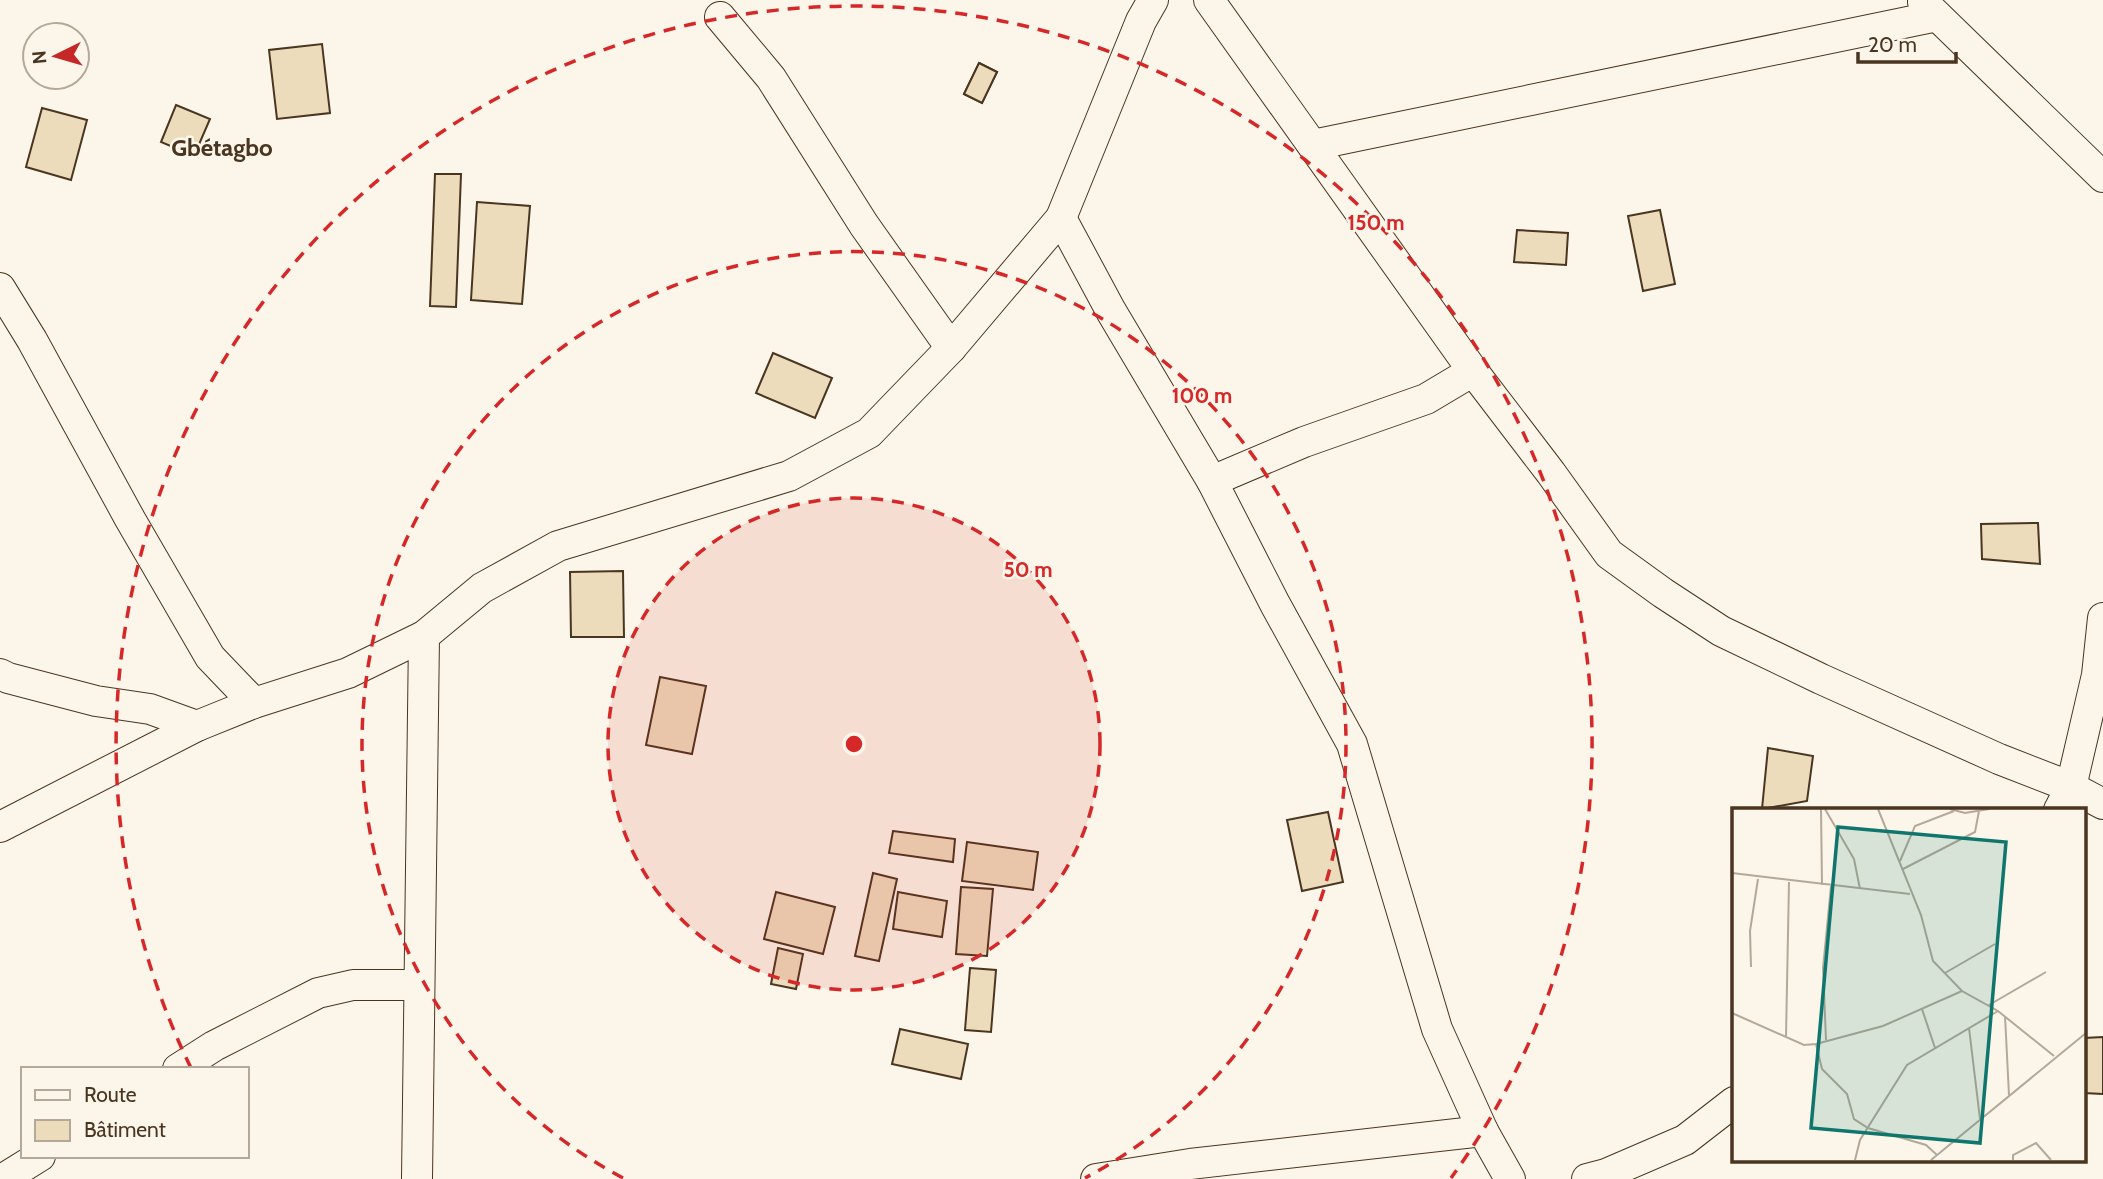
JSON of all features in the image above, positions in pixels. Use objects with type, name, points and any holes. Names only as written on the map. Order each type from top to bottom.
[{"type":"street","points":[[1209,0],[1473,371],[1551,472],[1609,554],[1721,631],[1999,760],[2065,798],[2103,804]]},
{"type":"street","points":[[0,827],[197,726],[254,703],[348,673],[424,636],[482,589],[558,546],[789,476],[869,433],[951,348],[1061,218],[1140,7]]},
{"type":"street","points":[[1313,145],[1929,8],[2103,177]]},
{"type":"street","points":[[720,17],[771,78],[864,225],[951,348]]},
{"type":"street","points":[[1061,218],[1111,311],[1212,481],[1275,604],[1352,744],[1437,1029],[1483,1131],[1510,1179]]},
{"type":"street","points":[[0,288],[210,657],[254,703]]},
{"type":"street","points":[[1212,481],[1304,442],[1426,399],[1473,371]]},
{"type":"street","points":[[2065,798],[2097,675],[2103,618]]},
{"type":"street","points":[[416,1179],[424,636]]},
{"type":"street","points":[[0,674],[96,701],[150,709],[197,726]]},
{"type":"street","points":[[181,1067],[214,1046],[318,993],[353,985],[419,985]]},
{"type":"street","points":[[1587,1179],[1606,1174],[1685,1140],[1732,1104]]},
{"type":"street","points":[[1096,1179],[1190,1164],[1483,1131]]},
{"type":"street","points":[[3,1179],[37,1158]]},
{"type":"building","points":[[322,44],[330,113],[277,119],[269,50]]},
{"type":"building","points":[[979,63],[997,72],[982,103],[964,94]]},
{"type":"building","points":[[979,63],[997,72],[982,103],[964,94]]},
{"type":"building","points":[[176,105],[210,119],[194,156],[161,142]]},
{"type":"building","points":[[42,108],[87,120],[71,180],[26,167]]},
{"type":"building","points":[[435,174],[461,174],[456,307],[430,306]]},
{"type":"building","points":[[477,202],[530,206],[522,304],[471,300]]},
{"type":"building","points":[[1660,210],[1675,284],[1643,291],[1628,216]]},
{"type":"building","points":[[1517,230],[1568,233],[1566,265],[1514,262]]},
{"type":"building","points":[[773,353],[832,378],[815,418],[756,393]]},
{"type":"building","points":[[2038,523],[2040,564],[1982,559],[1981,524]]},
{"type":"building","points":[[623,571],[624,637],[571,637],[570,572]]},
{"type":"building","points":[[660,677],[706,686],[692,754],[646,745]]},
{"type":"building","points":[[1768,748],[1813,756],[1807,801],[1762,808]]},
{"type":"building","points":[[1328,812],[1343,882],[1302,891],[1287,820]]},
{"type":"building","points":[[893,831],[955,839],[953,862],[889,853]]},
{"type":"building","points":[[967,842],[1038,852],[1033,890],[962,881]]},
{"type":"building","points":[[873,873],[897,879],[879,961],[855,956]]},
{"type":"building","points":[[961,887],[993,889],[987,956],[956,954]]},
{"type":"building","points":[[776,892],[835,907],[823,954],[764,939]]},
{"type":"building","points":[[898,892],[947,901],[942,937],[893,929]]},
{"type":"building","points":[[778,948],[803,954],[796,989],[771,984]]},
{"type":"building","points":[[970,968],[996,970],[991,1032],[965,1030]]},
{"type":"building","points":[[900,1029],[968,1044],[961,1079],[892,1064]]},
{"type":"building","points":[[2103,1037],[2103,1094],[2086,1093],[2086,1038]]},
{"type":"district","name":"Gbétagbo","points":[[222,147]]}]
